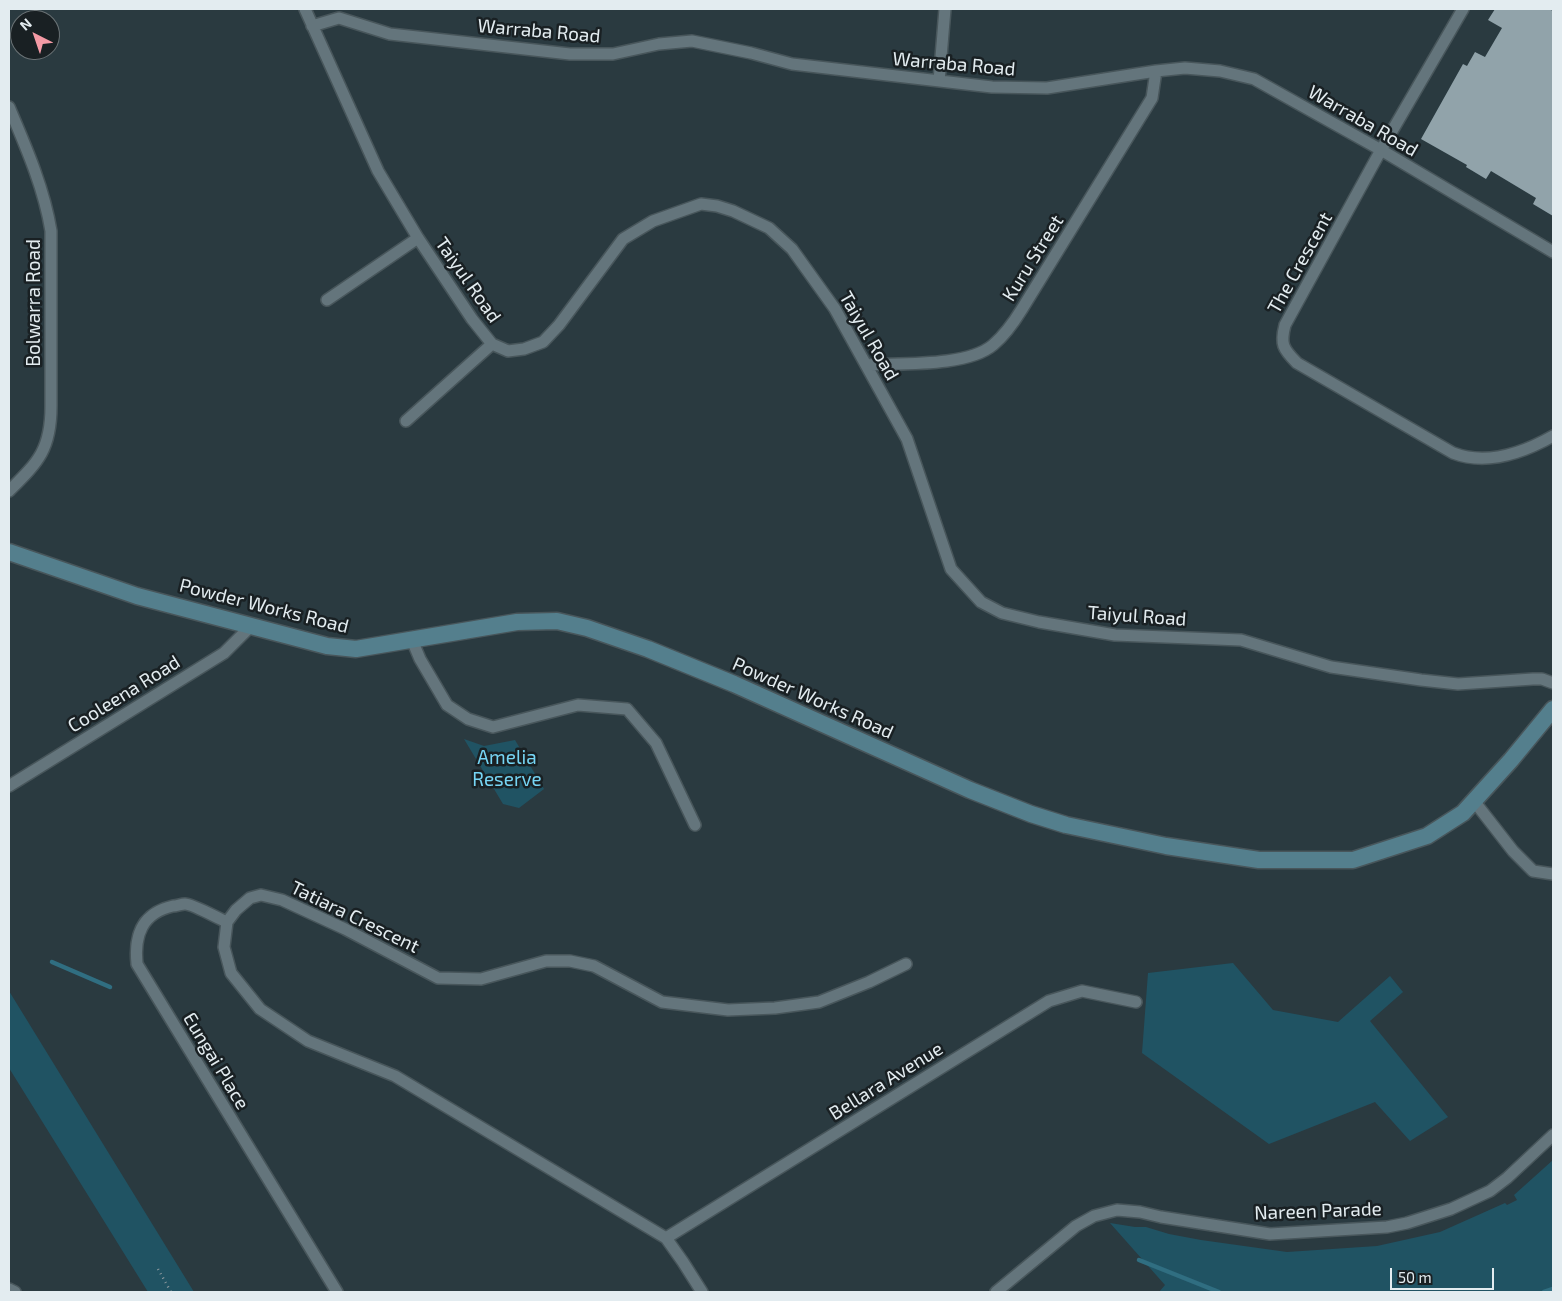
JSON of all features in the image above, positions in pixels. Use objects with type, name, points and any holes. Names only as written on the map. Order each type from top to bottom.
[{"type":"main road","name":"Powder Works Road","points":[[9,552],[137,596],[327,646],[356,649],[517,622],[557,621],[587,628],[734,684],[970,790],[1032,814],[1066,825],[1166,846],[1259,860],[1353,860],[1427,836],[1463,813],[1511,760],[1553,709]]},
{"type":"street","name":"Taiyul Road","points":[[305,9],[378,171],[418,238],[472,319],[492,344],[508,351],[524,349],[543,342],[559,325],[623,239],[653,221],[701,204],[733,211],[769,228],[792,248],[835,309],[907,439],[951,569],[981,602],[1002,613],[1039,622],[1115,635],[1241,640],[1331,667],[1421,680],[1458,684],[1542,679],[1553,683]]},
{"type":"street","points":[[939,81],[945,9]]},
{"type":"street","name":"The Crescent","points":[[1463,9],[1381,150],[1285,325],[1282,337],[1286,352],[1297,363],[1453,453],[1478,459],[1524,451],[1553,436]]},
{"type":"street","name":"Warraba Road","points":[[312,26],[339,18],[390,34],[570,54],[613,54],[659,44],[692,41],[751,53],[792,64],[992,87],[1047,88],[1185,68],[1220,71],[1254,80],[1381,150],[1553,252]]},
{"type":"street","name":"Kuru Street","points":[[866,364],[943,362],[974,355],[993,346],[1011,327],[1152,98],[1156,71]]},
{"type":"street","name":"Bolwarra Road","points":[[9,107],[26,147],[47,208],[51,241],[51,425],[43,453],[9,492]]},
{"type":"street","points":[[327,300],[418,238]]},
{"type":"street","points":[[406,421],[492,344]]},
{"type":"street","name":"Cooleena Road","points":[[9,786],[224,653],[252,625]]},
{"type":"street","points":[[412,640],[420,659],[447,705],[468,719],[493,727],[578,705],[627,709],[656,743],[695,825]]},
{"type":"street","points":[[1474,801],[1513,851],[1533,871],[1553,874]]},
{"type":"street","name":"Tatiara Crescent","points":[[228,922],[236,910],[250,898],[261,895],[282,900],[345,929],[438,978],[481,979],[546,961],[570,961],[594,966],[662,1002],[728,1010],[775,1008],[819,1002],[869,982],[906,964]]},
{"type":"street","name":"Eungai Place","points":[[228,922],[186,904],[161,909],[148,920],[138,934],[135,948],[137,964],[337,1292]]},
{"type":"street","points":[[228,922],[224,947],[231,973],[260,1009],[308,1041],[395,1076],[666,1238],[684,1262],[702,1292]]},
{"type":"street","name":"Bellara Avenue","points":[[666,1238],[1049,1001],[1082,991],[1136,1002]]},
{"type":"street","name":"Nareen Parade","points":[[996,1292],[1084,1220],[1104,1212],[1129,1210],[1270,1234],[1387,1227],[1429,1217],[1481,1195],[1507,1178],[1553,1135]]},
{"type":"street","points":[[9,1289],[15,1292]]},
{"type":"path","points":[[158,1269],[171,1292]]},
{"type":"green space","name":"Amelia Reserve","points":[[464,739],[484,746],[515,740],[544,789],[519,808],[503,804]]},
{"type":"green space","points":[[1233,963],[1273,1010],[1338,1022],[1390,976],[1403,992],[1370,1021],[1448,1117],[1410,1141],[1375,1102],[1269,1144],[1142,1053],[1148,973]]},
{"type":"green space","points":[[9,991],[194,1292],[148,1292],[9,1068]]},
{"type":"green space","points":[[1553,1160],[1553,1292],[1159,1292],[1165,1285],[1110,1223],[1146,1227],[1169,1234],[1201,1240],[1287,1252],[1377,1246],[1440,1232],[1505,1203],[1507,1205],[1517,1200],[1514,1195]]},
{"type":"building","points":[[1495,9],[1549,9],[1553,11],[1553,216],[1533,204],[1536,198],[1491,171],[1486,179],[1466,167],[1467,165],[1421,139],[1463,64],[1467,66],[1475,52],[1485,57],[1502,28],[1488,20]]},
{"type":"waterway","points":[[52,962],[110,987]]},
{"type":"waterway","points":[[1139,1260],[1219,1292]]},
{"type":"waterway","points":[[1544,1292],[1553,1289]]}]
